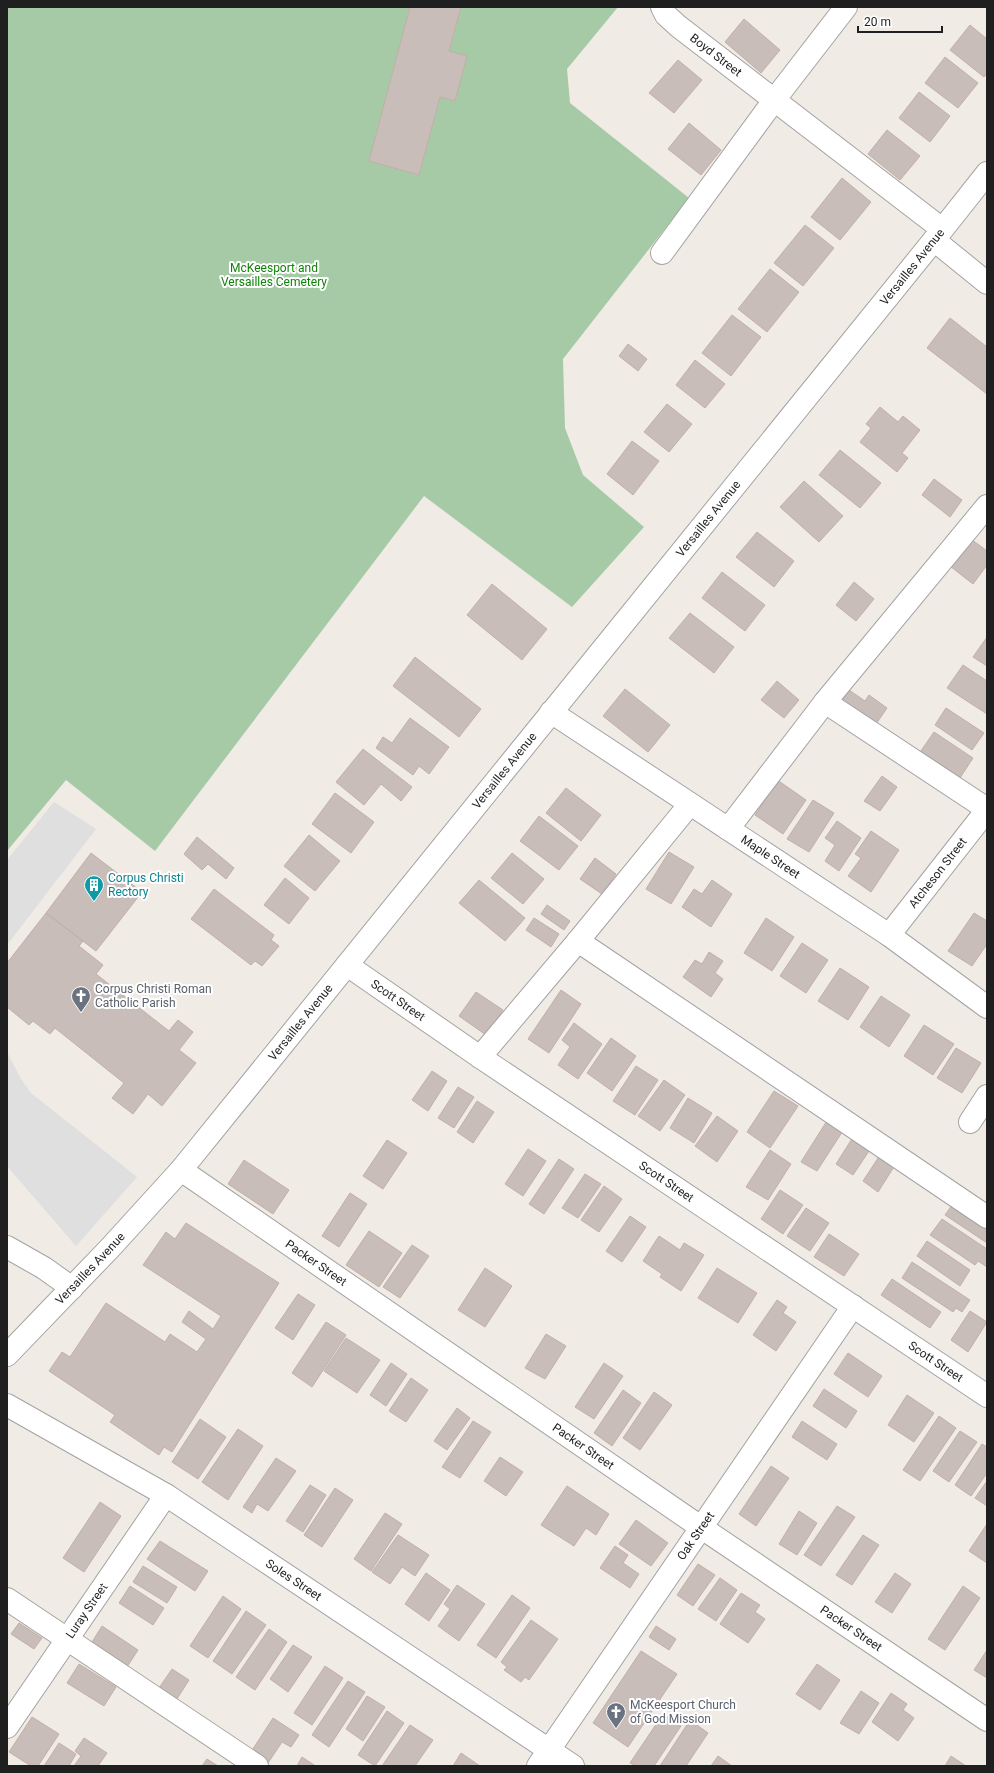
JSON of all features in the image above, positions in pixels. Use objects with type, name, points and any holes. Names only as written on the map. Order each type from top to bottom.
[{"type":"street","name":"Boyd Street","points":[[662,7],[666,16],[775,99],[938,234],[987,283]]},
{"type":"street","points":[[662,253],[775,99],[846,7]]},
{"type":"street","name":"Versailles Avenue","points":[[7,1355],[72,1288],[181,1170],[987,173]]},
{"type":"street","points":[[728,829],[825,702],[987,506]]},
{"type":"street","points":[[825,702],[987,810]]},
{"type":"street","name":"Maple Street","points":[[551,712],[890,935],[987,1007]]},
{"type":"street","points":[[480,1057],[578,941],[690,804]]},
{"type":"street","name":"Atcheson Street","points":[[890,935],[987,810]]},
{"type":"street","points":[[578,941],[987,1217]]},
{"type":"street","name":"Scott Street","points":[[347,965],[480,1057],[987,1396]]},
{"type":"street","points":[[970,1122],[987,1096]]},
{"type":"street","name":"Packer Street","points":[[181,1170],[702,1528],[987,1720]]},
{"type":"street","points":[[7,1247],[44,1268],[72,1288]]},
{"type":"street","name":"Oak Street","points":[[544,1758],[854,1306]]},
{"type":"street","name":"Soles Street","points":[[7,1405],[166,1496],[544,1758],[573,1766]]},
{"type":"street","name":"Luray Street","points":[[7,1727],[166,1496]]},
{"type":"street","points":[[7,1599],[257,1766]]},
{"type":"green space","name":"McKeesport and Versailles Cemetery","points":[[7,7],[618,7],[567,69],[570,103],[689,198],[563,359],[565,428],[583,475],[644,527],[572,607],[424,496],[155,851],[66,780],[7,851]]},
{"type":"shaded area","points":[[54,802],[96,829],[7,945],[7,860]]},
{"type":"shaded area","points":[[7,1052],[21,1079],[31,1093],[137,1177],[76,1246],[7,1166]]},
{"type":"building","points":[[410,7],[461,7],[449,51],[467,56],[455,101],[440,97],[419,175],[369,161]]},
{"type":"building","points":[[744,19],[780,50],[761,73],[725,42]]},
{"type":"building","points":[[970,25],[987,39],[987,74],[984,77],[950,50]]},
{"type":"building","points":[[945,57],[978,83],[958,108],[925,83]]},
{"type":"building","points":[[678,60],[702,80],[674,113],[649,93]]},
{"type":"building","points":[[919,92],[950,116],[930,142],[899,118]]},
{"type":"building","points":[[689,123],[721,150],[701,175],[668,149]]},
{"type":"building","points":[[887,130],[920,156],[900,180],[868,154]]},
{"type":"building","points":[[842,178],[871,202],[840,240],[811,217]]},
{"type":"building","points":[[805,225],[834,248],[803,286],[774,263]]},
{"type":"building","points":[[770,269],[799,292],[767,332],[738,309]]},
{"type":"building","points":[[732,315],[761,337],[731,376],[702,353]]},
{"type":"building","points":[[950,318],[987,347],[987,394],[927,348]]},
{"type":"building","points":[[628,344],[647,359],[638,371],[619,356]]},
{"type":"building","points":[[695,360],[725,384],[705,408],[676,385]]},
{"type":"building","points":[[667,404],[692,424],[669,452],[644,432]]},
{"type":"building","points":[[880,407],[898,422],[903,416],[920,430],[902,453],[908,458],[897,472],[860,442],[871,428],[866,424]]},
{"type":"building","points":[[632,441],[659,461],[633,495],[607,474]]},
{"type":"building","points":[[840,450],[881,483],[860,508],[819,475]]},
{"type":"building","points":[[934,479],[962,500],[950,517],[922,495]]},
{"type":"building","points":[[804,481],[843,516],[819,542],[780,507]]},
{"type":"building","points":[[757,532],[794,561],[774,587],[736,557]]},
{"type":"building","points":[[967,536],[987,551],[987,565],[973,584],[946,563]]},
{"type":"building","points":[[722,572],[765,605],[745,631],[702,598]]},
{"type":"building","points":[[854,582],[874,599],[856,621],[836,605]]},
{"type":"building","points":[[492,584],[547,629],[522,660],[467,615]]},
{"type":"building","points":[[690,613],[734,647],[714,673],[669,638]]},
{"type":"building","points":[[987,637],[987,666],[973,657]]},
{"type":"building","points":[[415,657],[481,709],[459,737],[393,686]]},
{"type":"building","points":[[963,665],[987,681],[987,714],[947,688]]},
{"type":"building","points":[[777,681],[799,700],[784,718],[761,700]]},
{"type":"building","points":[[625,689],[670,725],[648,752],[603,716]]},
{"type":"building","points":[[849,690],[865,701],[869,695],[887,708],[872,730],[838,707]]},
{"type":"building","points":[[946,708],[984,733],[972,750],[935,725]]},
{"type":"building","points":[[410,718],[449,747],[429,774],[419,766],[413,775],[376,748],[383,737],[392,743]]},
{"type":"building","points":[[934,732],[973,758],[956,784],[916,758]]},
{"type":"building","points":[[363,749],[412,787],[401,801],[381,784],[364,805],[336,782]]},
{"type":"building","points":[[882,776],[897,787],[880,811],[864,801]]},
{"type":"building","points":[[773,777],[806,800],[783,834],[755,815],[767,797],[762,794]]},
{"type":"building","points":[[566,788],[601,815],[581,841],[546,813]]},
{"type":"building","points":[[335,793],[374,822],[351,853],[312,824]]},
{"type":"building","points":[[813,800],[834,813],[809,852],[787,839]]},
{"type":"building","points":[[539,816],[578,846],[559,870],[520,841]]},
{"type":"building","points":[[837,821],[861,838],[839,871],[825,861],[835,845],[825,838]]},
{"type":"building","points":[[871,831],[899,850],[871,892],[848,876],[861,858],[855,854]]},
{"type":"building","points":[[309,835],[340,861],[315,891],[284,866]]},
{"type":"building","points":[[197,837],[234,868],[226,879],[208,864],[202,870],[184,854]]},
{"type":"building","points":[[669,852],[694,867],[671,904],[646,889]]},
{"type":"building","name":"Corpus Christi Rectory","points":[[91,853],[142,892],[96,951],[46,913]]},
{"type":"building","points":[[512,853],[544,879],[523,904],[491,878]]},
{"type":"building","points":[[595,858],[616,874],[602,894],[580,879]]},
{"type":"building","points":[[285,878],[309,898],[289,924],[264,905]]},
{"type":"building","points":[[479,880],[525,918],[505,941],[459,903]]},
{"type":"building","points":[[712,880],[732,894],[711,927],[682,907],[694,889],[702,894]]},
{"type":"building","points":[[214,889],[274,935],[271,940],[279,946],[262,966],[255,961],[251,965],[191,919]]},
{"type":"building","points":[[547,905],[570,921],[564,930],[541,914]]},
{"type":"building","name":"Corpus Christi Roman Catholic Parish","points":[[46,913],[83,941],[79,946],[103,965],[96,974],[169,1031],[178,1020],[193,1032],[179,1050],[196,1063],[162,1106],[148,1094],[133,1114],[112,1098],[124,1083],[55,1028],[50,1034],[33,1021],[29,1025],[7,1007],[7,963]]},
{"type":"building","points":[[974,913],[987,921],[987,944],[972,966],[948,951]]},
{"type":"building","points":[[534,918],[559,934],[551,947],[526,930]]},
{"type":"building","points":[[766,918],[794,937],[772,971],[744,953]]},
{"type":"building","points":[[802,943],[828,960],[806,993],[780,976]]},
{"type":"building","points":[[709,952],[723,961],[715,973],[723,979],[711,997],[683,977],[695,960],[702,964]]},
{"type":"building","points":[[840,968],[869,987],[848,1020],[818,1001]]},
{"type":"building","points":[[561,990],[581,1004],[549,1053],[528,1039]]},
{"type":"building","points":[[476,992],[503,1010],[486,1035],[459,1016]]},
{"type":"building","points":[[881,996],[910,1015],[889,1047],[860,1027]]},
{"type":"building","points":[[574,1023],[602,1044],[578,1079],[558,1065],[570,1047],[562,1040]]},
{"type":"building","points":[[924,1025],[954,1044],[933,1075],[904,1056]]},
{"type":"building","points":[[611,1038],[636,1056],[612,1091],[587,1073]]},
{"type":"building","points":[[956,1048],[981,1063],[962,1093],[937,1078]]},
{"type":"building","points":[[636,1066],[658,1080],[635,1115],[613,1101]]},
{"type":"building","points":[[432,1071],[447,1081],[428,1111],[412,1100]]},
{"type":"building","points":[[664,1080],[685,1095],[660,1131],[638,1116]]},
{"type":"building","points":[[458,1087],[474,1097],[454,1128],[438,1118]]},
{"type":"building","points":[[774,1091],[798,1106],[770,1148],[747,1132]]},
{"type":"building","points":[[688,1098],[712,1113],[694,1143],[670,1128]]},
{"type":"building","points":[[477,1101],[494,1112],[473,1143],[457,1132]]},
{"type":"building","points":[[717,1116],[738,1131],[717,1162],[695,1146]]},
{"type":"building","points":[[830,1116],[846,1126],[817,1171],[801,1162]]},
{"type":"building","points":[[855,1134],[873,1145],[853,1175],[836,1164]]},
{"type":"building","points":[[387,1140],[407,1153],[383,1189],[363,1176]]},
{"type":"building","points":[[528,1149],[546,1161],[523,1196],[505,1184]]},
{"type":"building","points":[[770,1150],[791,1164],[768,1200],[746,1187]]},
{"type":"building","points":[[882,1152],[897,1162],[878,1192],[863,1181]]},
{"type":"building","points":[[559,1159],[574,1169],[544,1214],[529,1204]]},
{"type":"building","points":[[244,1160],[289,1190],[273,1214],[228,1184]]},
{"type":"building","points":[[585,1174],[601,1184],[578,1218],[562,1208]]},
{"type":"building","points":[[604,1186],[622,1199],[599,1232],[581,1220]]},
{"type":"building","points":[[780,1190],[803,1205],[783,1234],[761,1219]]},
{"type":"building","points":[[350,1193],[367,1204],[339,1247],[322,1236]]},
{"type":"building","points":[[955,1201],[987,1222],[987,1243],[945,1215]]},
{"type":"building","points":[[806,1208],[829,1223],[810,1251],[787,1236]]},
{"type":"building","points":[[630,1216],[646,1227],[622,1262],[606,1251]]},
{"type":"building","points":[[942,1219],[987,1249],[987,1267],[978,1261],[975,1265],[930,1235]]},
{"type":"building","points":[[186,1223],[279,1283],[172,1452],[164,1447],[159,1455],[110,1422],[115,1415],[49,1371],[62,1352],[70,1357],[106,1303],[165,1342],[170,1334],[197,1352],[206,1339],[182,1322],[189,1311],[213,1329],[221,1316],[143,1265],[166,1232],[175,1239]]},
{"type":"building","points":[[369,1231],[402,1253],[379,1287],[346,1265]]},
{"type":"building","points":[[829,1234],[859,1254],[844,1276],[814,1257]]},
{"type":"building","points":[[659,1236],[680,1250],[684,1243],[704,1255],[681,1291],[660,1277],[662,1274],[643,1261]]},
{"type":"building","points":[[927,1241],[970,1270],[960,1286],[917,1256]]},
{"type":"building","points":[[412,1245],[429,1256],[400,1298],[383,1287]]},
{"type":"building","points":[[912,1262],[970,1300],[962,1312],[956,1308],[953,1312],[902,1278]]},
{"type":"building","points":[[485,1268],[512,1286],[485,1327],[458,1310]]},
{"type":"building","points":[[717,1268],[757,1293],[738,1323],[698,1298]]},
{"type":"building","points":[[892,1279],[941,1312],[930,1328],[881,1295]]},
{"type":"building","points":[[298,1294],[315,1305],[293,1340],[275,1328]]},
{"type":"building","points":[[777,1300],[787,1307],[783,1313],[796,1322],[776,1351],[753,1335]]},
{"type":"building","points":[[970,1311],[987,1322],[968,1352],[951,1340]]},
{"type":"building","points":[[326,1322],[346,1335],[312,1387],[292,1373]]},
{"type":"building","points":[[546,1334],[566,1346],[545,1379],[525,1368]]},
{"type":"building","points":[[346,1338],[380,1360],[357,1393],[324,1371]]},
{"type":"building","points":[[848,1353],[882,1376],[868,1397],[834,1374]]},
{"type":"building","points":[[391,1363],[407,1374],[386,1406],[370,1395]]},
{"type":"building","points":[[604,1363],[623,1376],[594,1419],[575,1407]]},
{"type":"building","points":[[411,1378],[428,1390],[406,1422],[389,1411]]},
{"type":"building","points":[[824,1389],[857,1411],[846,1428],[813,1406]]},
{"type":"building","points":[[623,1390],[641,1403],[612,1446],[594,1433]]},
{"type":"building","points":[[654,1392],[672,1405],[640,1450],[623,1438]]},
{"type":"building","points":[[907,1395],[934,1413],[914,1442],[888,1425]]},
{"type":"building","points":[[457,1408],[470,1418],[447,1450],[434,1441]]},
{"type":"building","points":[[939,1416],[956,1428],[920,1481],[903,1470]]},
{"type":"building","points":[[200,1419],[226,1437],[198,1479],[172,1462]]},
{"type":"building","points":[[473,1421],[491,1432],[460,1478],[442,1467]]},
{"type":"building","points":[[802,1421],[837,1444],[827,1460],[792,1437]]},
{"type":"building","points":[[238,1429],[263,1446],[228,1500],[202,1482]]},
{"type":"building","points":[[960,1431],[977,1442],[949,1482],[933,1471]]},
{"type":"building","points":[[982,1444],[987,1447],[987,1473],[971,1496],[955,1485]]},
{"type":"building","points":[[500,1457],[523,1472],[506,1496],[484,1481]]},
{"type":"building","points":[[276,1458],[296,1471],[268,1511],[257,1504],[252,1513],[243,1507]]},
{"type":"building","points":[[771,1466],[789,1478],[756,1526],[739,1514]]},
{"type":"building","points":[[987,1481],[987,1506],[975,1498]]},
{"type":"building","points":[[310,1485],[326,1495],[303,1532],[286,1521]]},
{"type":"building","points":[[567,1486],[609,1514],[596,1535],[586,1528],[574,1546],[541,1525]]},
{"type":"building","points":[[335,1488],[353,1500],[322,1547],[304,1535]]},
{"type":"building","points":[[100,1502],[121,1516],[84,1572],[63,1558]]},
{"type":"building","points":[[837,1506],[855,1517],[821,1566],[804,1555]]},
{"type":"building","points":[[799,1511],[817,1523],[797,1555],[779,1544]]},
{"type":"building","points":[[385,1513],[402,1524],[371,1571],[354,1559]]},
{"type":"building","points":[[636,1520],[668,1543],[651,1566],[619,1544]]},
{"type":"building","points":[[987,1524],[987,1563],[969,1551]]},
{"type":"building","points":[[398,1535],[429,1555],[415,1576],[402,1567],[390,1584],[372,1572]]},
{"type":"building","points":[[863,1535],[879,1545],[852,1585],[836,1575]]},
{"type":"building","points":[[160,1541],[208,1571],[195,1591],[147,1559]]},
{"type":"building","points":[[615,1546],[628,1555],[623,1563],[639,1574],[630,1588],[600,1568]]},
{"type":"building","points":[[698,1564],[715,1575],[693,1606],[677,1595]]},
{"type":"building","points":[[143,1566],[177,1587],[167,1603],[133,1582]]},
{"type":"building","points":[[426,1573],[450,1590],[429,1621],[405,1604]]},
{"type":"building","points":[[895,1573],[911,1584],[892,1613],[875,1602]]},
{"type":"building","points":[[720,1578],[737,1590],[716,1621],[698,1609]]},
{"type":"building","points":[[457,1585],[485,1604],[459,1641],[438,1626],[450,1609],[444,1604]]},
{"type":"building","points":[[130,1586],[164,1608],[153,1625],[119,1603]]},
{"type":"building","points":[[963,1586],[980,1598],[945,1650],[928,1639]]},
{"type":"building","points":[[741,1593],[760,1605],[755,1612],[765,1619],[748,1643],[720,1624]]},
{"type":"building","points":[[512,1595],[530,1608],[496,1658],[477,1645]]},
{"type":"building","points":[[223,1596],[241,1609],[208,1658],[190,1646]]},
{"type":"building","points":[[246,1611],[266,1625],[232,1674],[213,1661]]},
{"type":"building","points":[[531,1620],[558,1639],[529,1680],[525,1677],[521,1682],[504,1670],[507,1667],[501,1662]]},
{"type":"building","points":[[19,1623],[42,1638],[34,1649],[11,1634]]},
{"type":"building","points":[[102,1626],[138,1650],[125,1670],[89,1647]]},
{"type":"building","points":[[656,1626],[676,1639],[669,1650],[649,1637]]},
{"type":"building","points":[[269,1629],[287,1642],[255,1690],[236,1677]]},
{"type":"building","points":[[293,1645],[312,1657],[288,1692],[270,1679]]},
{"type":"building","points":[[987,1650],[987,1678],[974,1670]]},
{"type":"building","points":[[641,1651],[677,1674],[628,1747],[593,1723]]},
{"type":"building","points":[[79,1664],[116,1687],[104,1706],[67,1683]]},
{"type":"building","points":[[817,1664],[840,1680],[820,1710],[796,1694]]},
{"type":"building","points":[[325,1666],[343,1678],[312,1725],[294,1713]]},
{"type":"building","points":[[172,1669],[189,1680],[175,1702],[157,1691]]},
{"type":"building","points":[[348,1681],[365,1692],[329,1747],[312,1735]]},
{"type":"building","points":[[861,1691],[879,1703],[859,1734],[840,1723]]},
{"type":"building","points":[[891,1693],[907,1704],[903,1710],[914,1718],[898,1741],[872,1722]]},
{"type":"building","points":[[367,1696],[385,1707],[363,1741],[346,1729]]},
{"type":"building","points":[[387,1711],[404,1723],[375,1766],[358,1755]]},
{"type":"building","points":[[663,1714],[681,1726],[654,1766],[636,1766],[630,1763]]},
{"type":"building","points":[[32,1717],[59,1734],[38,1766],[31,1766],[9,1752]]},
{"type":"building","points":[[273,1718],[299,1735],[291,1747],[282,1742],[268,1763],[251,1752]]},
{"type":"building","points":[[690,1720],[708,1733],[686,1766],[660,1766]]},
{"type":"building","points":[[410,1725],[433,1740],[415,1766],[382,1766]]},
{"type":"building","points":[[84,1738],[107,1753],[98,1766],[74,1766],[81,1756],[75,1751]]},
{"type":"building","points":[[59,1743],[76,1754],[69,1766],[44,1766]]},
{"type":"building","points":[[461,1753],[480,1766],[453,1766]]},
{"type":"building","points":[[718,1756],[732,1766],[711,1766]]},
{"type":"building","points":[[951,1756],[966,1766],[945,1766]]},
{"type":"building","points":[[302,1757],[314,1765],[314,1766],[297,1766]]},
{"type":"building","points":[[207,1759],[218,1766],[202,1766]]},
{"type":"place","name":"Corpus Christi Rectory","points":[[94,902]]},
{"type":"place","name":"Corpus Christi Roman Catholic Parish","points":[[81,1013]]},
{"type":"place","name":"McKeesport Church of God Mission","points":[[616,1729]]}]
